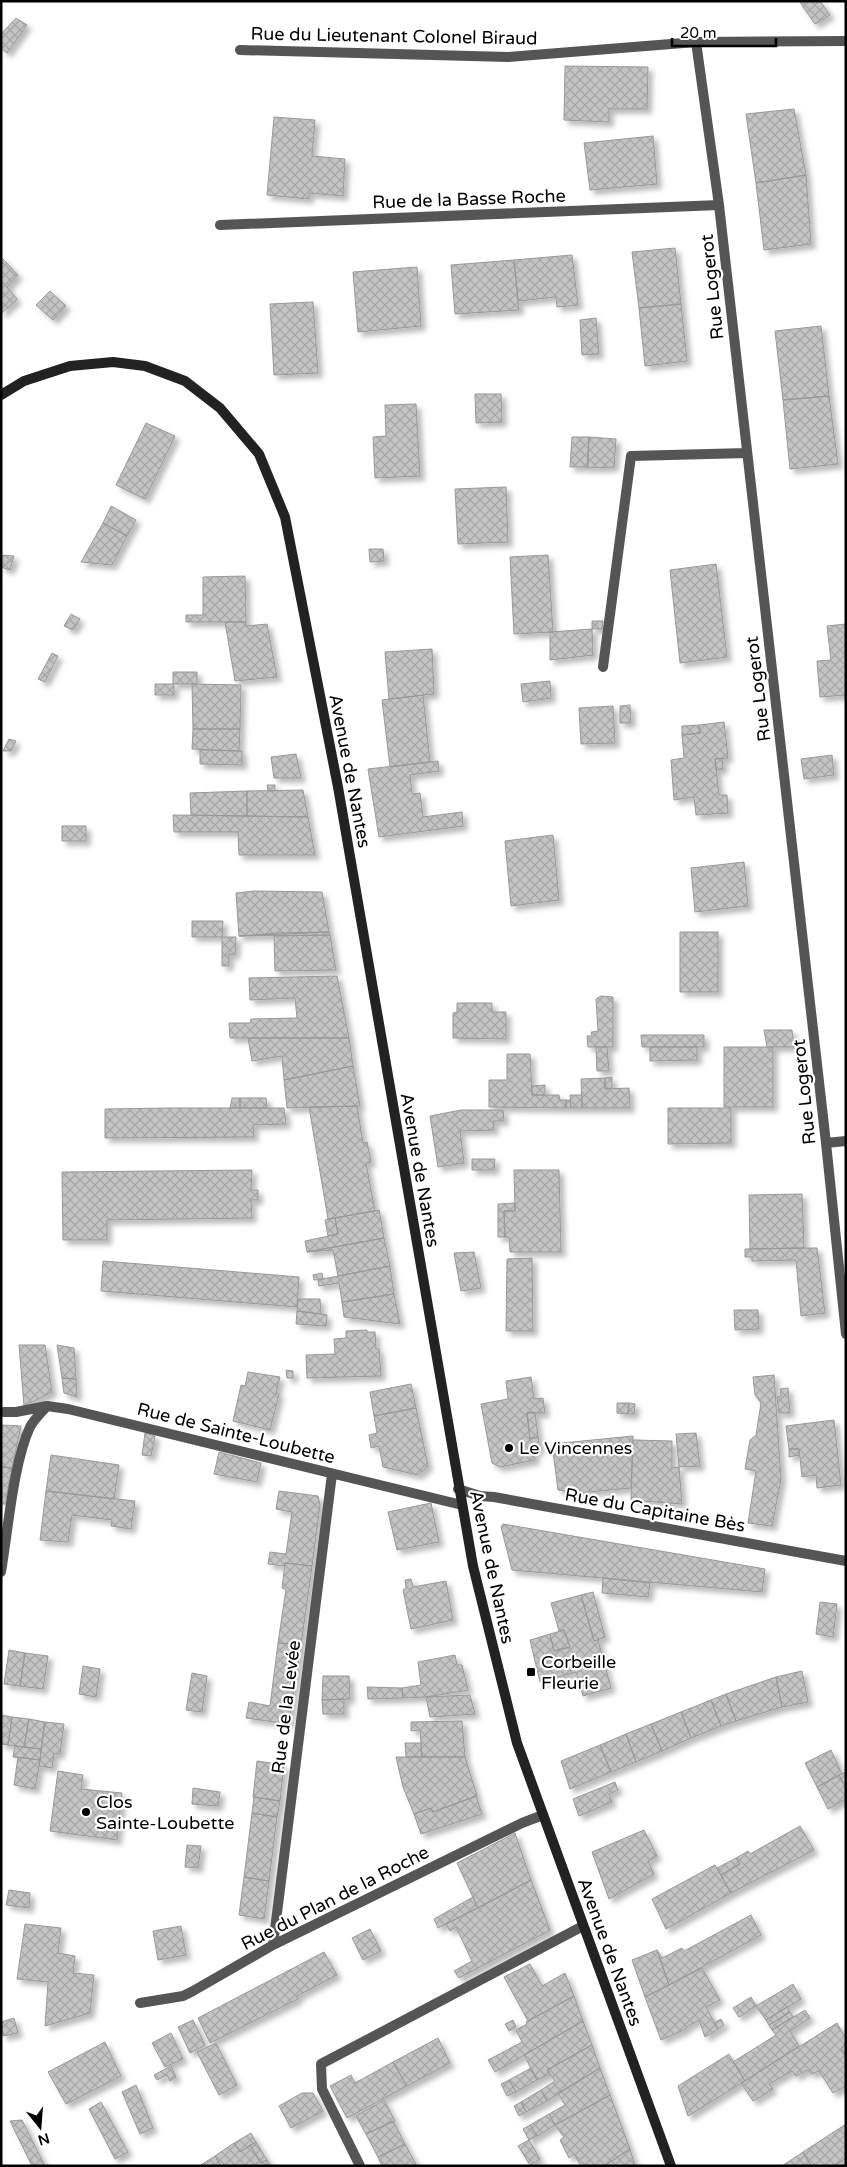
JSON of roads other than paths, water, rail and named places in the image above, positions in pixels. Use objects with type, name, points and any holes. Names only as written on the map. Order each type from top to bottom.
[{"type":"main road","name":"Avenue de Nantes","points":[[1,395],[24,382],[70,366],[113,362],[145,366],[185,381],[220,408],[259,454],[278,497],[284,517],[338,787],[458,1489],[473,1566],[517,1743],[672,2166]]},
{"type":"street","name":"Rue du Lieutenant Colonel Biraud","points":[[240,50],[508,57],[696,42],[846,41]]},
{"type":"street","name":"Rue Logerot","points":[[696,42],[719,205],[846,1334]]},
{"type":"street","name":"Rue de la Basse Roche","points":[[220,226],[719,205]]},
{"type":"street","points":[[603,667],[631,456],[747,453]]},
{"type":"street","points":[[826,1143],[846,1141]]},
{"type":"street","points":[[1,1572],[14,1490],[26,1439],[33,1422],[47,1406]]},
{"type":"street","name":"Rue de Sainte-Loubette","points":[[1,1412],[16,1412],[47,1406],[68,1409],[462,1505]]},
{"type":"street","name":"Rue de la Levée","points":[[274,1945],[332,1474]]},
{"type":"street","name":"Rue du Capitaine Bès","points":[[458,1489],[480,1496],[846,1561]]},
{"type":"street","name":"Rue du Plan de la Roche","points":[[140,2003],[188,1994],[274,1945],[522,1823],[543,1815]]},
{"type":"street","points":[[360,2166],[322,2089],[321,2064],[583,1926]]},
{"type":"place","name":"Le Vincennes","points":[[509,1448]]},
{"type":"place","name":"Corbeille Fleurie","points":[[531,1672]]},
{"type":"place","name":"Clos Sainte-Loubette","points":[[86,1812]]}]
